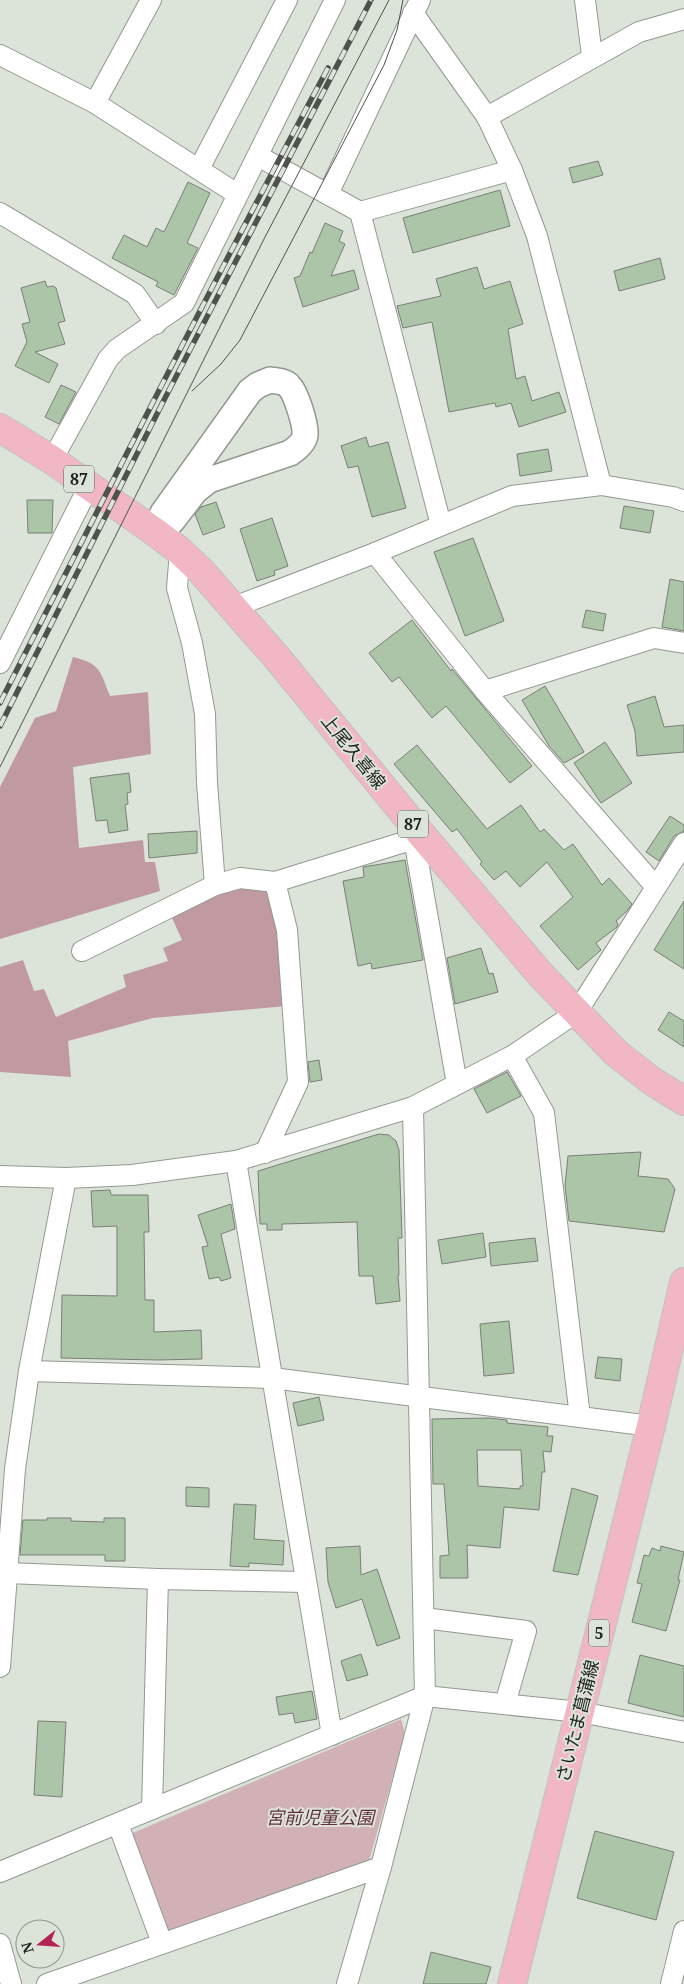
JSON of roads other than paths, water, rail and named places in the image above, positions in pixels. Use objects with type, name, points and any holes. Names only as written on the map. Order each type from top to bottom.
[{"type":"main road","name":"上尾久喜線","points":[[0,428],[52,460],[180,551],[234,607],[418,837],[540,974],[616,1053],[652,1081],[684,1102]]},
{"type":"main road","name":"さいたま菖蒲線","points":[[512,1984],[651,1426],[684,1282]]},
{"type":"street","points":[[96,103],[151,0]]},
{"type":"street","points":[[199,170],[287,0]]},
{"type":"street","points":[[52,460],[108,359],[117,349],[184,304],[334,0]]},
{"type":"street","points":[[585,0],[592,56]]},
{"type":"street","points":[[328,194],[417,7]]},
{"type":"street","points":[[417,7],[487,117],[512,170],[537,236],[601,485]]},
{"type":"street","points":[[487,117],[592,56],[638,32],[684,19]]},
{"type":"street","points":[[0,54],[96,103],[237,194]]},
{"type":"street","points":[[258,156],[360,212],[512,170]]},
{"type":"street","points":[[360,212],[441,525]]},
{"type":"street","points":[[0,213],[135,294],[156,324]]},
{"type":"street","points":[[270,380],[281,381],[289,385],[295,396],[304,425],[305,437],[298,447],[290,453],[209,480],[201,486],[172,521],[155,532],[162,513],[250,391],[270,380]]},
{"type":"street","points":[[229,422],[232,444],[240,462],[245,468]]},
{"type":"street","points":[[234,607],[375,553],[512,496],[601,485],[673,497],[684,501]]},
{"type":"street","points":[[0,663],[89,486]]},
{"type":"street","points":[[180,551],[177,588],[192,643],[205,714],[207,783],[215,885]]},
{"type":"street","points":[[375,553],[485,692],[655,886]]},
{"type":"street","points":[[485,692],[654,638],[684,643]]},
{"type":"street","points":[[82,952],[215,885],[240,878],[274,882],[418,837],[457,1084]]},
{"type":"street","points":[[0,1176],[66,1178],[132,1175],[236,1161],[413,1107],[512,1056],[577,1012],[655,886],[684,844]]},
{"type":"street","points":[[265,1153],[298,1082],[287,930],[274,882]]},
{"type":"street","points":[[512,1056],[544,1112],[580,1417]]},
{"type":"street","points":[[347,1984],[381,1867],[425,1696],[413,1107]]},
{"type":"street","points":[[236,1161],[332,1735]]},
{"type":"street","points":[[0,1667],[15,1468],[29,1371],[66,1178]]},
{"type":"street","points":[[29,1371],[272,1378],[651,1426]]},
{"type":"street","points":[[7,1573],[306,1582]]},
{"type":"street","points":[[152,1810],[158,1579]]},
{"type":"street","points":[[424,1618],[526,1631],[505,1704]]},
{"type":"street","points":[[0,1872],[425,1696],[580,1712],[684,1732]]},
{"type":"street","points":[[118,1824],[162,1943]]},
{"type":"street","points":[[47,1984],[381,1867]]},
{"type":"street","points":[[671,1984],[684,1931]]},
{"type":"street","points":[[0,1944],[11,1984]]},
{"type":"tram line","points":[[0,767],[265,237],[389,0]]},
{"type":"tram line","points":[[192,391],[221,364],[240,340],[384,65],[397,30],[403,0]]},
{"type":"railway","points":[[0,726],[165,398],[371,0]]},
{"type":"railway","points":[[0,703],[203,305],[328,68]]},
{"type":"park label","name":"宮前児童公園","points":[[320,1817]]}]
